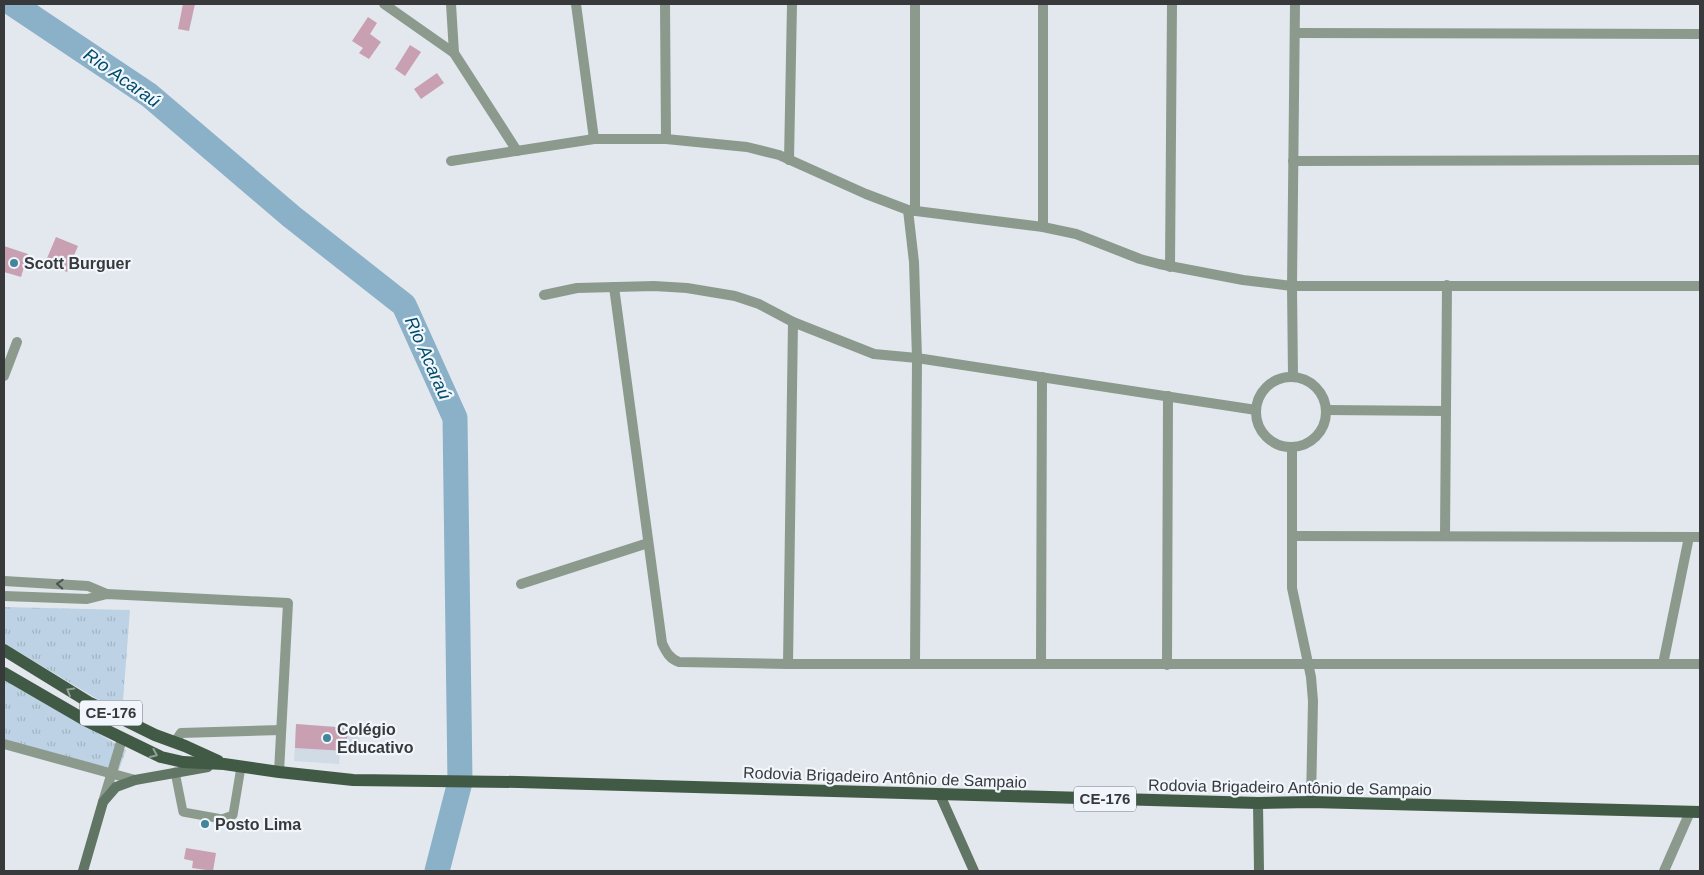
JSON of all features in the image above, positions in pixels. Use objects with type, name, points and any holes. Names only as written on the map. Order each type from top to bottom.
[{"type":"main road","name":"CE-176","points":[[4,650],[90,703],[155,735],[224,764]]},
{"type":"main road","name":"CE-176","points":[[4,673],[85,720],[161,757],[183,762],[224,764],[279,772]]},
{"type":"main road","name":"Rodovia Brigadeiro Antônio de Sampaio","points":[[279,772],[353,780],[519,782],[940,795],[1695,812]]},
{"type":"street","points":[[384,4],[454,53],[517,151]]},
{"type":"street","points":[[452,4],[454,53]]},
{"type":"street","points":[[576,4],[594,139]]},
{"type":"street","points":[[665,4],[666,139]]},
{"type":"street","points":[[789,160],[792,4]]},
{"type":"street","points":[[915,4],[911,210],[917,358],[915,664]]},
{"type":"street","points":[[1042,4],[1043,227]]},
{"type":"street","points":[[1170,267],[1172,4]]},
{"type":"street","points":[[1293,377],[1295,4]]},
{"type":"street","points":[[1295,33],[1700,34]]},
{"type":"street","points":[[451,161],[594,139],[666,139],[748,147],[779,155],[866,194],[911,210],[1043,227],[1076,234],[1140,259],[1170,267],[1235,279],[1292,286],[1700,286]]},
{"type":"street","points":[[1293,160],[1700,160]]},
{"type":"street","points":[[1446,536],[1447,285]]},
{"type":"street","points":[[544,295],[577,288],[654,286],[687,288],[735,296],[759,304],[792,322],[874,354],[917,358],[1256,410]]},
{"type":"street","points":[[614,287],[662,643],[670,657],[680,662],[1167,665],[1700,664]]},
{"type":"street","points":[[788,664],[792,322]]},
{"type":"street","points":[[4,376],[16,342]]},
{"type":"street","points":[[1041,664],[1042,377]]},
{"type":"street","points":[[1293,377],[1312,384],[1319,391],[1324,400],[1326,410],[1325,421],[1321,431],[1313,440],[1292,448],[1270,441],[1262,432],[1257,422],[1256,410],[1262,394],[1272,383],[1282,378],[1293,377]]},
{"type":"street","points":[[1167,665],[1168,396]]},
{"type":"street","points":[[1326,410],[1446,410]]},
{"type":"street","points":[[1292,448],[1292,588],[1311,677],[1313,701],[1311,802]]},
{"type":"street","points":[[1292,536],[1700,537]]},
{"type":"street","points":[[1663,664],[1689,537]]},
{"type":"street","points":[[521,584],[648,543]]},
{"type":"street","points":[[4,581],[88,586],[107,594]]},
{"type":"street","points":[[38,597],[39,583]]},
{"type":"street","points":[[4,596],[87,599],[107,594],[288,603],[279,772]]},
{"type":"street","points":[[175,742],[181,733],[281,730]]},
{"type":"street","points":[[82,871],[122,739]]},
{"type":"street","points":[[4,744],[134,780]]},
{"type":"street","points":[[103,802],[116,787],[134,780],[224,764]]},
{"type":"street","points":[[940,795],[974,871]]},
{"type":"street","points":[[1258,803],[1259,871]]},
{"type":"street","points":[[1664,871],[1695,812]]},
{"type":"lane","points":[[175,772],[183,812],[222,819],[233,815],[241,767]]},
{"type":"shaded area","name":"Colégio Educativo","points":[[296,724],[360,728],[359,752],[340,751],[339,764],[294,761]]},
{"type":"green space","points":[[4,607],[130,610],[122,714],[4,643]]},
{"type":"green space","points":[[4,677],[126,750],[119,770],[4,742]]},
{"type":"building","points":[[183,4],[195,4],[189,31],[178,29]]},
{"type":"building","points":[[368,17],[377,23],[370,34],[381,42],[369,59],[359,53],[363,48],[352,41]]},
{"type":"building","points":[[410,45],[421,52],[405,76],[395,69]]},
{"type":"building","points":[[437,73],[444,83],[421,99],[414,89]]},
{"type":"building","points":[[56,237],[78,246],[67,272],[45,263]]},
{"type":"building","name":"Scott Burguer","points":[[4,246],[28,254],[21,277],[4,272]]},
{"type":"building","points":[[296,724],[348,728],[346,751],[295,748]]},
{"type":"building","points":[[186,848],[216,853],[213,871],[192,868],[193,861],[184,859]]},
{"type":"waterway","name":"Rio Acaraú","points":[[13,4],[149,95],[292,217],[404,305],[455,418],[460,782],[437,871]]},
{"type":"place","name":"Scott Burguer","points":[[14,263]]},
{"type":"place","name":"Colégio Educativo","points":[[327,738]]},
{"type":"place","name":"Posto Lima","points":[[205,824]]}]
